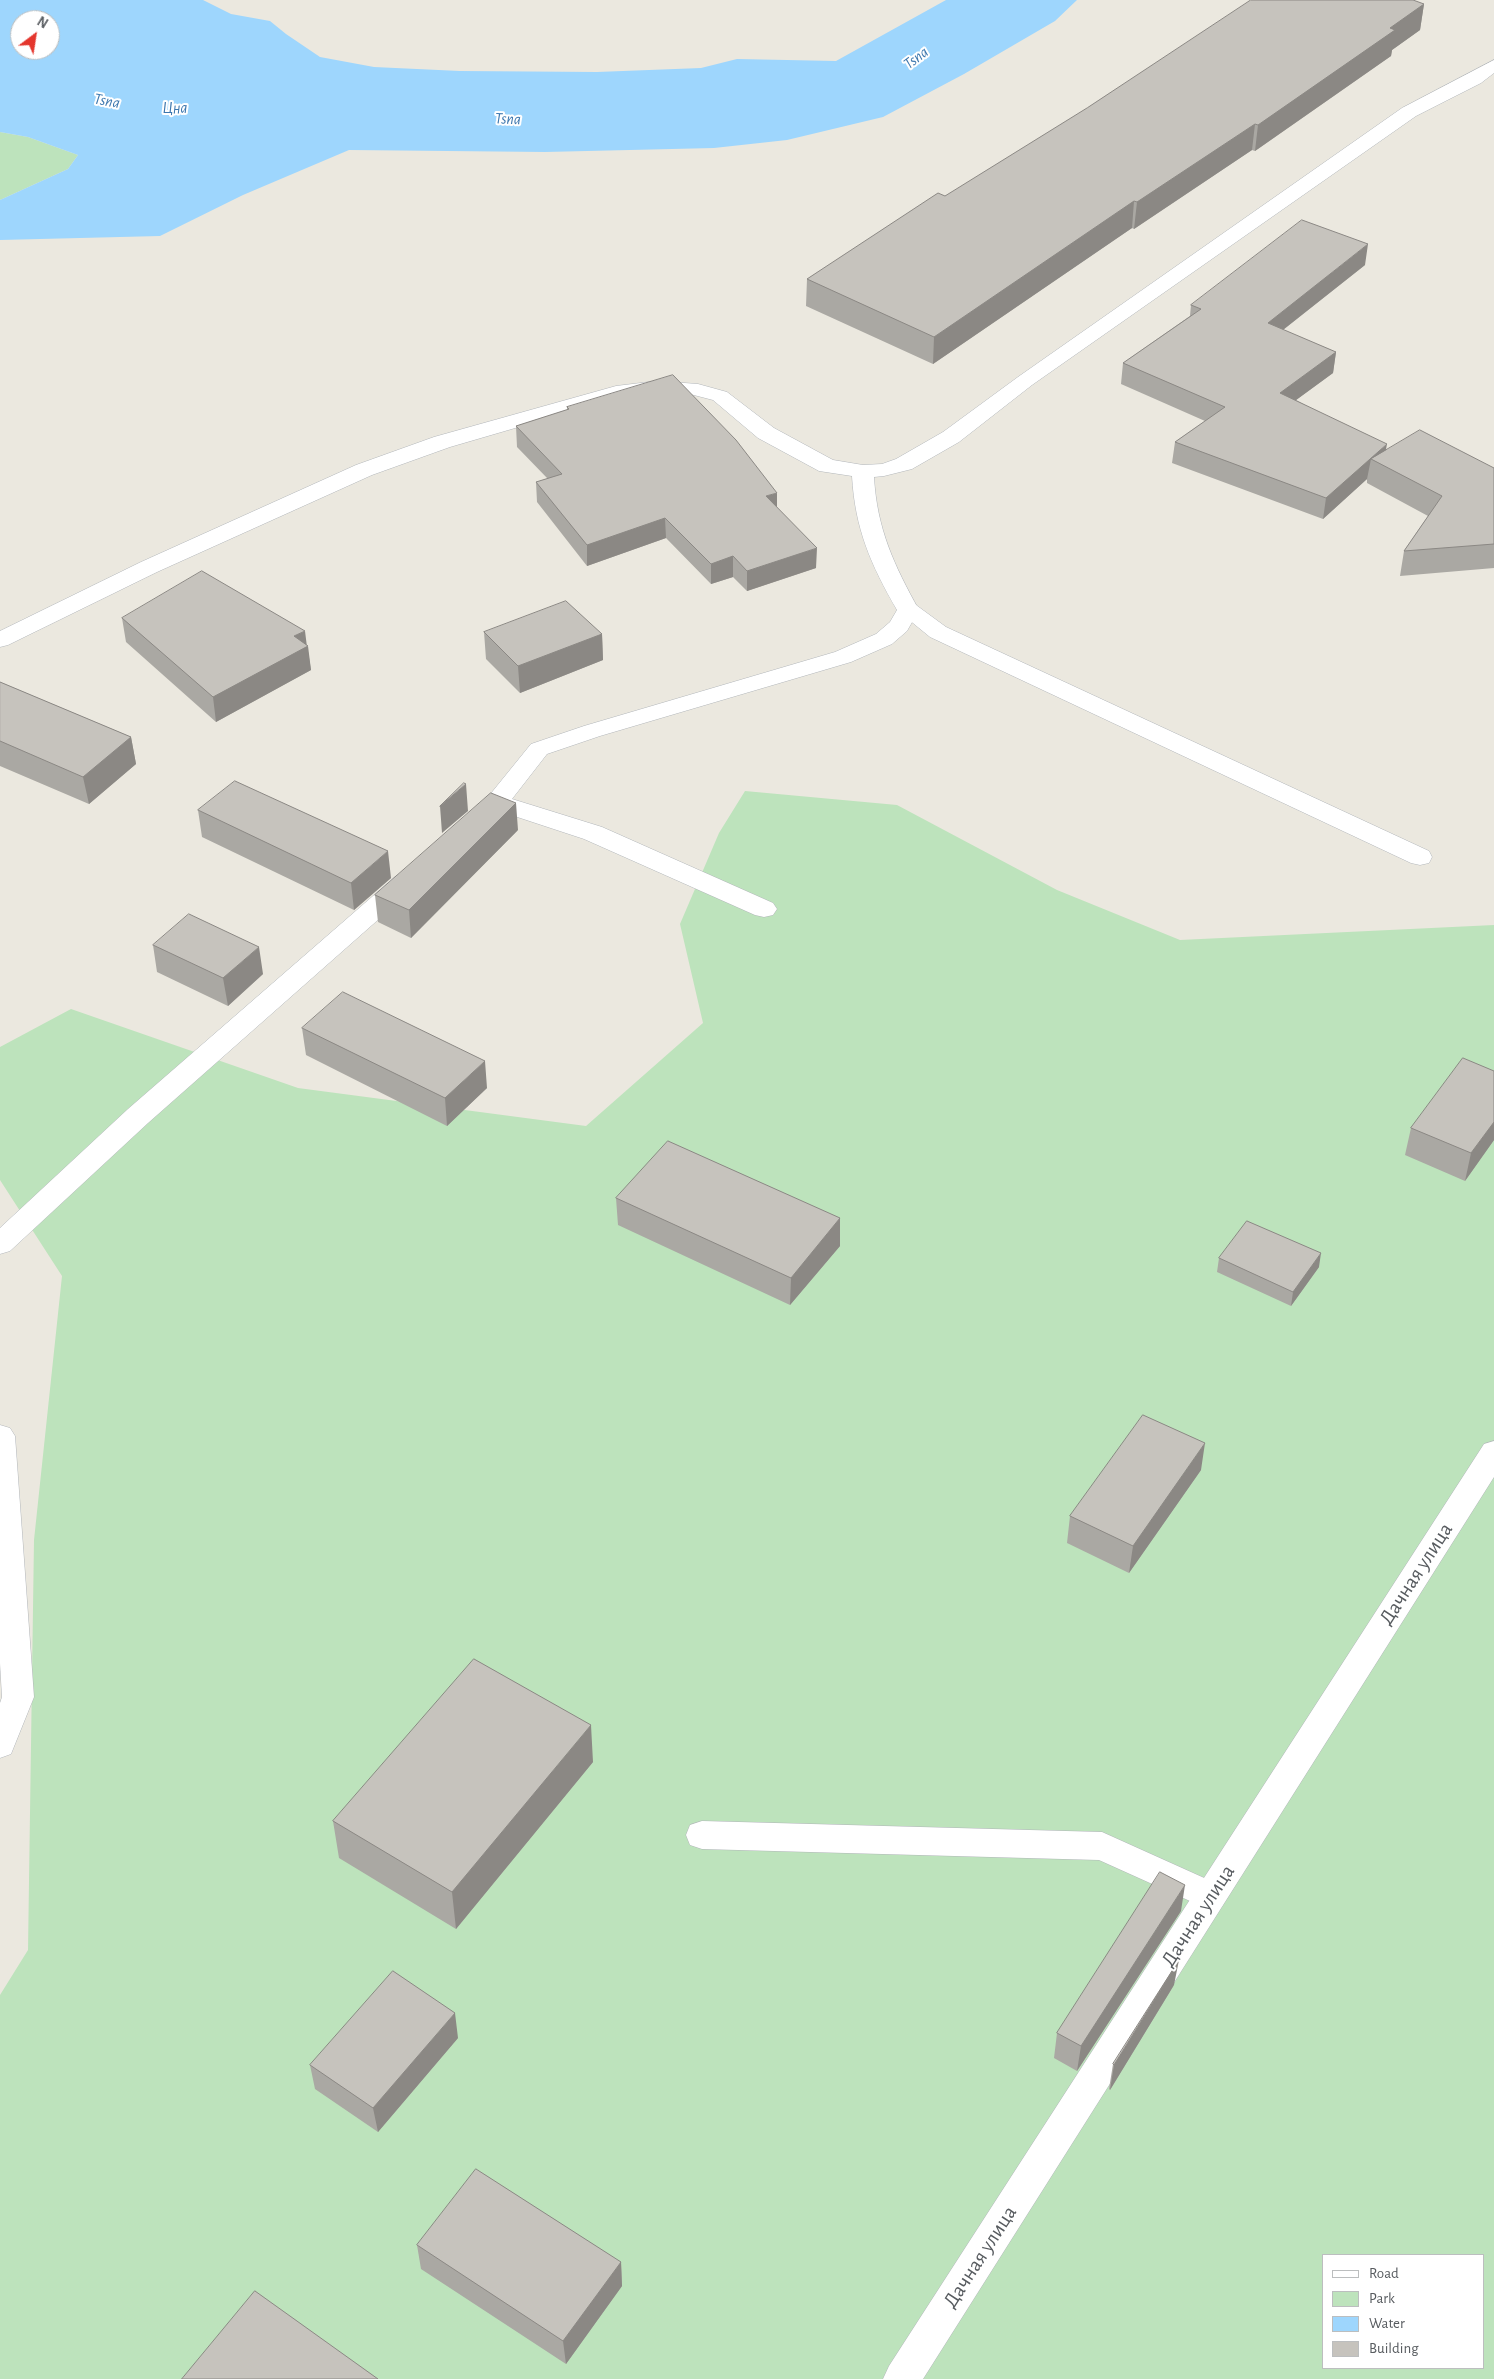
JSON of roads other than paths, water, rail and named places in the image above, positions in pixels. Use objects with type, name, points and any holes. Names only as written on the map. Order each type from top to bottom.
[{"type":"street","points":[[0,640],[148,567],[364,470],[442,442],[616,392],[657,387],[691,388],[720,396],[766,433],[827,466],[864,471],[884,470],[904,464],[951,437],[1025,381],[1409,112],[1474,79],[1494,65]]},
{"type":"street","points":[[864,471],[864,502],[870,532],[882,565],[908,610],[938,632],[1420,857]]},
{"type":"street","points":[[764,909],[593,833],[488,808],[539,749],[592,731],[843,657],[884,639],[899,626],[908,610]]},
{"type":"street","points":[[0,1244],[138,1116],[421,867]]},
{"type":"street","points":[[0,1436],[18,1697],[0,1745]]},
{"type":"street","name":"Дачная улица","points":[[902,2379],[1494,1452]]},
{"type":"street","points":[[702,1835],[1102,1846],[1210,1896]]},
{"type":"water","name":"Цна","points":[[0,0],[203,0],[231,14],[270,21],[320,57],[374,67],[460,71],[597,72],[701,68],[737,59],[836,61],[946,0],[1077,0],[1055,21],[964,74],[883,117],[787,140],[714,148],[545,152],[349,150],[243,195],[160,236],[0,240],[0,200],[68,169],[78,155],[28,137],[0,132]]},
{"type":"water label","name":"Tsna","points":[[916,58]]},
{"type":"water label","name":"Tsna","points":[[107,101]]},
{"type":"water label","name":"Tsna","points":[[508,119]]}]
